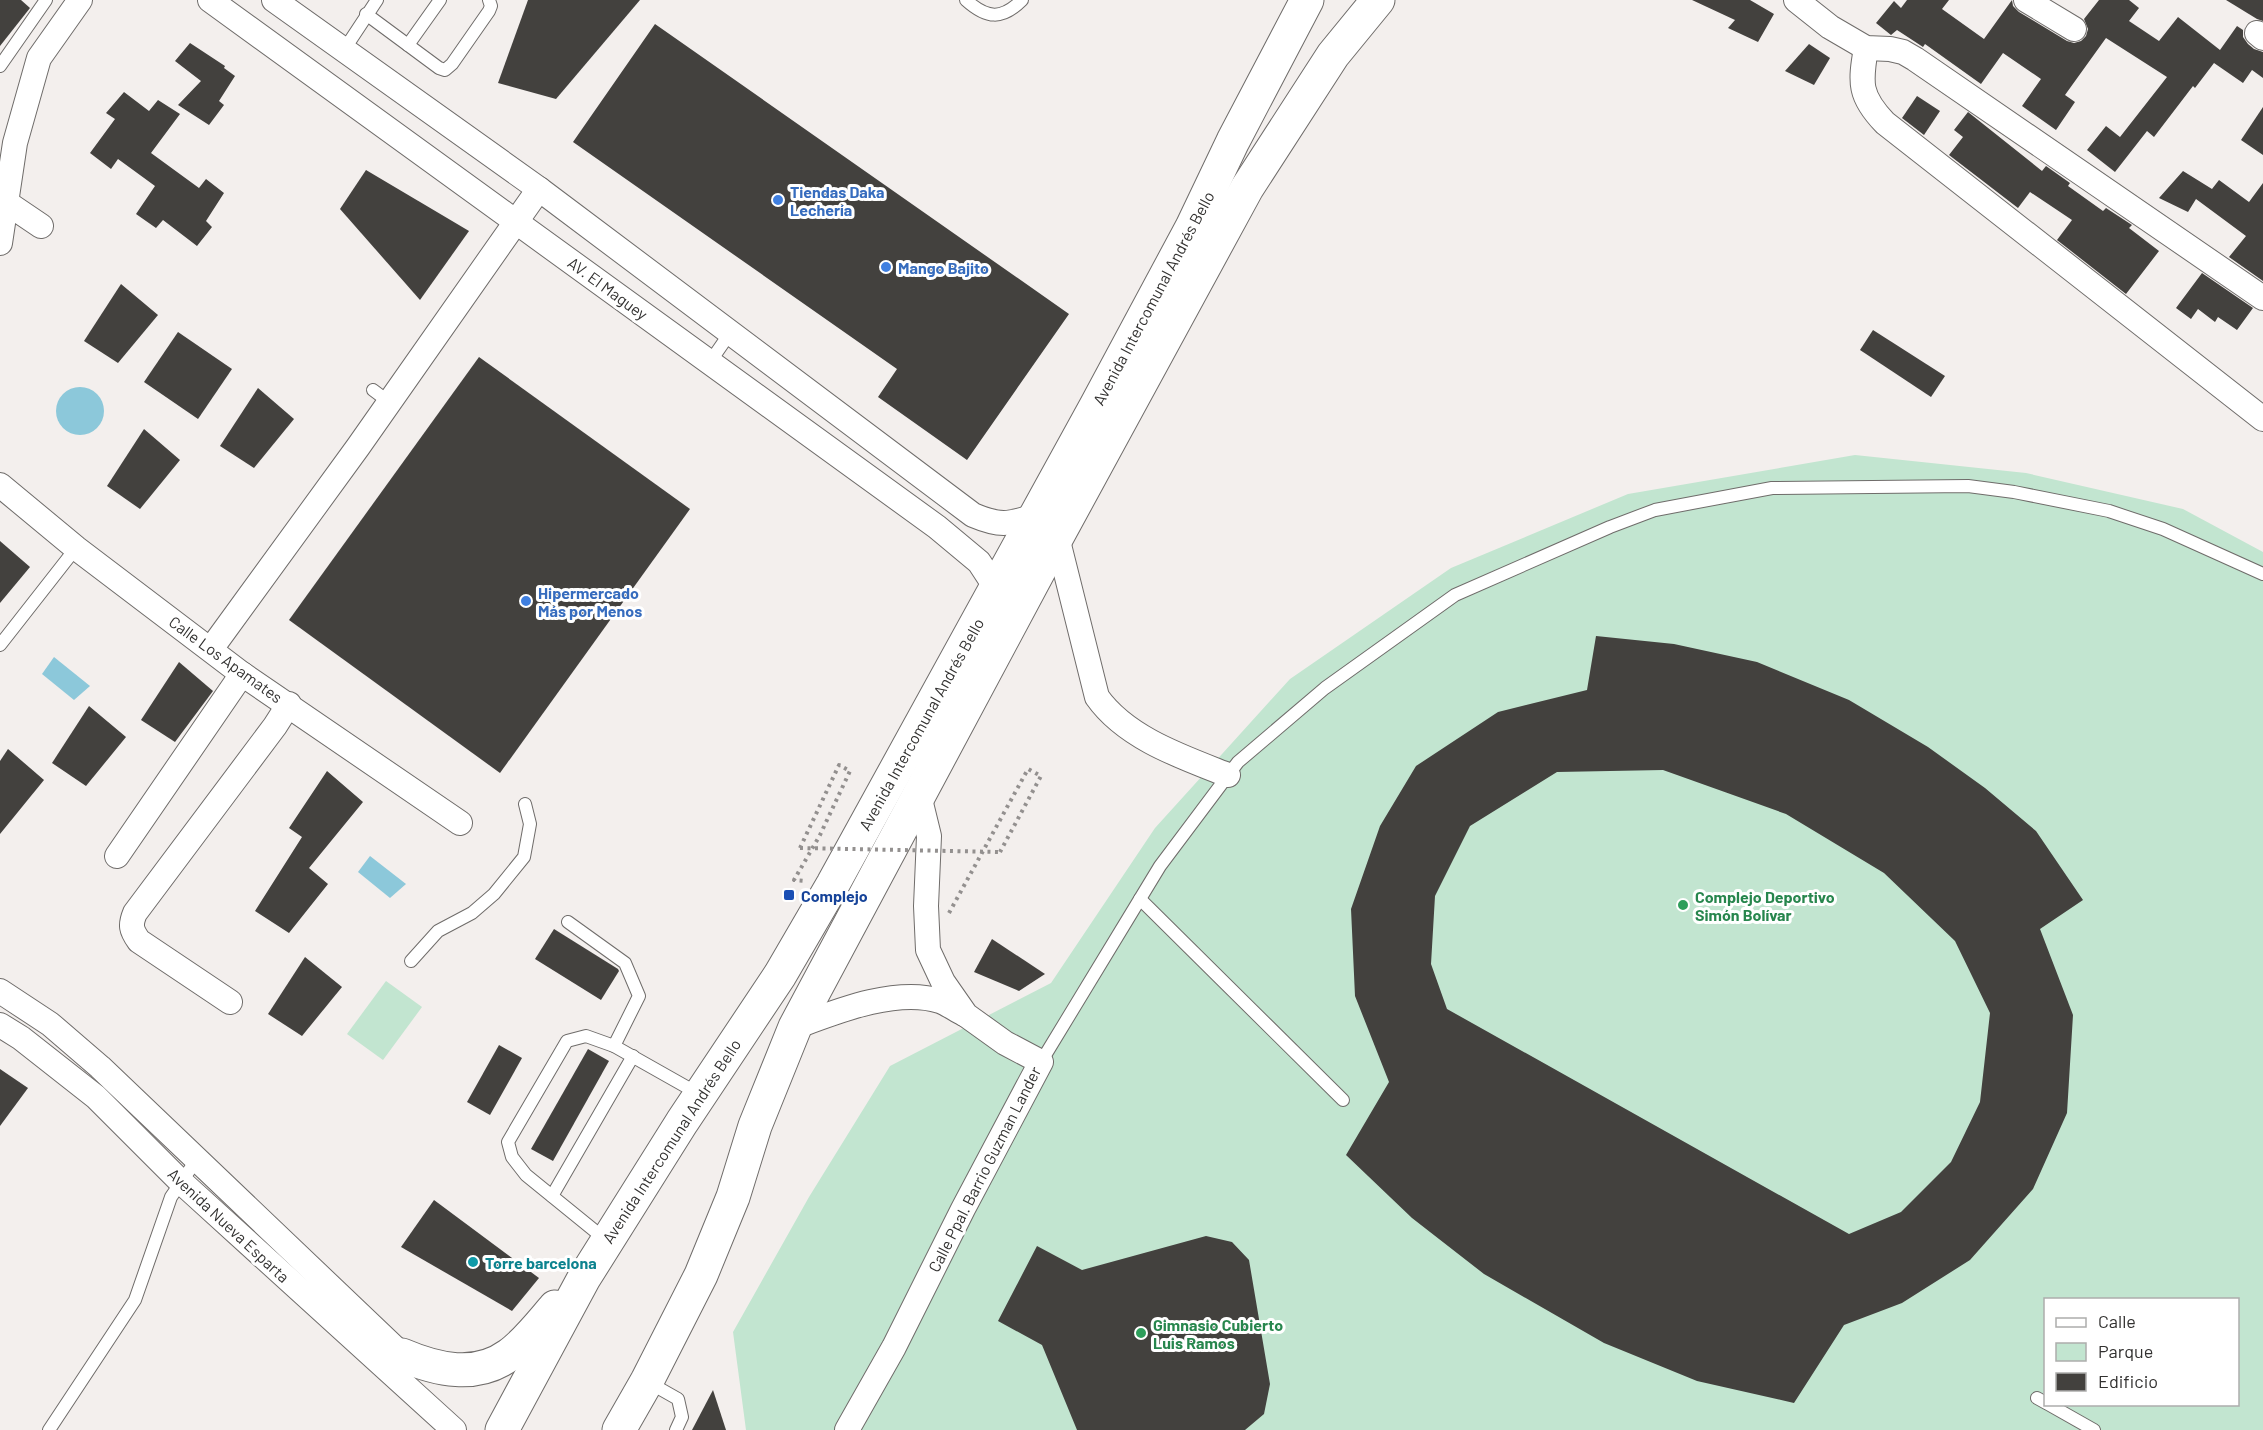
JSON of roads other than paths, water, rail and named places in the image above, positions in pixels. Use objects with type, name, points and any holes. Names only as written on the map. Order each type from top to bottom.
[{"type":"main road","name":"Avenida Intercomunal Andrés Bello","points":[[619,1430],[647,1381],[701,1275],[733,1197],[755,1126],[795,1027],[919,795],[1046,526],[1091,415],[1192,227],[1233,141],[1307,0]]},
{"type":"main road","name":"Avenida Intercomunal Andrés Bello","points":[[502,1430],[584,1278],[700,1094],[780,975],[833,884],[996,588],[1046,526],[1247,188],[1333,55],[1378,0]]},
{"type":"main road","points":[[395,1363],[478,1370],[510,1355],[584,1278]]},
{"type":"street","points":[[0,243],[7,203],[8,140],[39,58],[80,0]]},
{"type":"street","name":"AV. El Maguey","points":[[210,0],[298,66],[938,527],[979,562],[996,588]]},
{"type":"street","points":[[274,0],[539,189],[973,515],[991,523],[1046,526],[1097,697],[1109,714],[1180,756],[1228,775]]},
{"type":"street","points":[[1796,0],[1830,27],[1866,48],[1890,49],[1903,52],[1915,59],[2263,298]]},
{"type":"street","points":[[2026,0],[2074,29]]},
{"type":"street","points":[[1866,48],[1861,74],[1866,102],[1885,123],[2263,419]]},
{"type":"street","points":[[211,649],[381,396],[539,189]]},
{"type":"street","points":[[7,203],[41,226]]},
{"type":"street","name":"Calle Los Apamates","points":[[0,485],[76,548],[242,674],[460,823]]},
{"type":"street","points":[[117,856],[242,674]]},
{"type":"street","points":[[230,1002],[139,941],[132,932],[130,923],[135,913],[268,736],[288,704]]},
{"type":"street","name":"Calle Ppal. Barrio Guzman Lander","points":[[847,1430],[894,1347],[963,1209],[1041,1062],[1005,1043],[966,1015],[944,981],[928,950],[926,906],[929,836],[919,795]]},
{"type":"street","name":"Avenida Nueva Esparta","points":[[0,991],[50,1024],[197,1159],[395,1363],[451,1427]]},
{"type":"street","points":[[795,1027],[854,1005],[909,996],[940,1001],[966,1015]]},
{"type":"street","name":"Avenida Nueva Esparta","points":[[0,1025],[21,1038],[96,1097],[180,1181],[395,1363]]},
{"type":"lane","points":[[0,66],[46,0]]},
{"type":"lane","points":[[344,50],[377,0]]},
{"type":"lane","points":[[408,45],[440,0]]},
{"type":"lane","points":[[366,14],[445,70],[489,11],[491,6],[489,0]]},
{"type":"lane","points":[[966,0],[975,8],[988,14],[1000,15],[1011,11],[1022,0]]},
{"type":"lane","points":[[710,362],[730,333]]},
{"type":"lane","points":[[1041,1062],[1160,866],[1238,762],[1325,688],[1455,595],[1619,523],[1655,510],[1772,488],[1968,486],[2014,492],[2109,511],[2152,525],[2263,574]]},
{"type":"lane","points":[[0,645],[76,548]]},
{"type":"lane","points":[[411,961],[438,931],[472,913],[494,894],[524,857],[530,824],[525,804]]},
{"type":"lane","points":[[1140,899],[1343,1100]]},
{"type":"lane","points":[[568,922],[625,963],[634,981],[639,996],[614,1046]]},
{"type":"lane","points":[[607,1241],[526,1175],[512,1157],[508,1142],[567,1041],[586,1036],[614,1046],[700,1094]]},
{"type":"lane","points":[[552,1196],[633,1056]]},
{"type":"lane","points":[[49,1430],[135,1300],[171,1197],[197,1159]]},
{"type":"lane","points":[[647,1381],[678,1399],[682,1417],[676,1430]]},
{"type":"lane","points":[[2050,1406],[2094,1430]]},
{"type":"water","points":[[80,387],[97,394],[104,411],[97,428],[80,435],[63,428],[56,411],[63,394]]},
{"type":"water","points":[[54,657],[90,686],[74,700],[42,674]]},
{"type":"water","points":[[370,856],[406,884],[390,898],[358,872]]},
{"type":"place","name":"Tiendas Daka Lechería","points":[[778,200]]},
{"type":"place","name":"Mango Bajito","points":[[886,267]]},
{"type":"place","name":"Hipermercado Más por Menos","points":[[526,601]]},
{"type":"place","name":"Complejo","points":[[789,895]]},
{"type":"place","name":"Complejo Deportivo Simón Bolívar","points":[[1683,905]]},
{"type":"place","name":"Torre barcelona","points":[[473,1262]]},
{"type":"place","name":"Gimnasio Cubierto Luis Ramos","points":[[1141,1333]]}]
